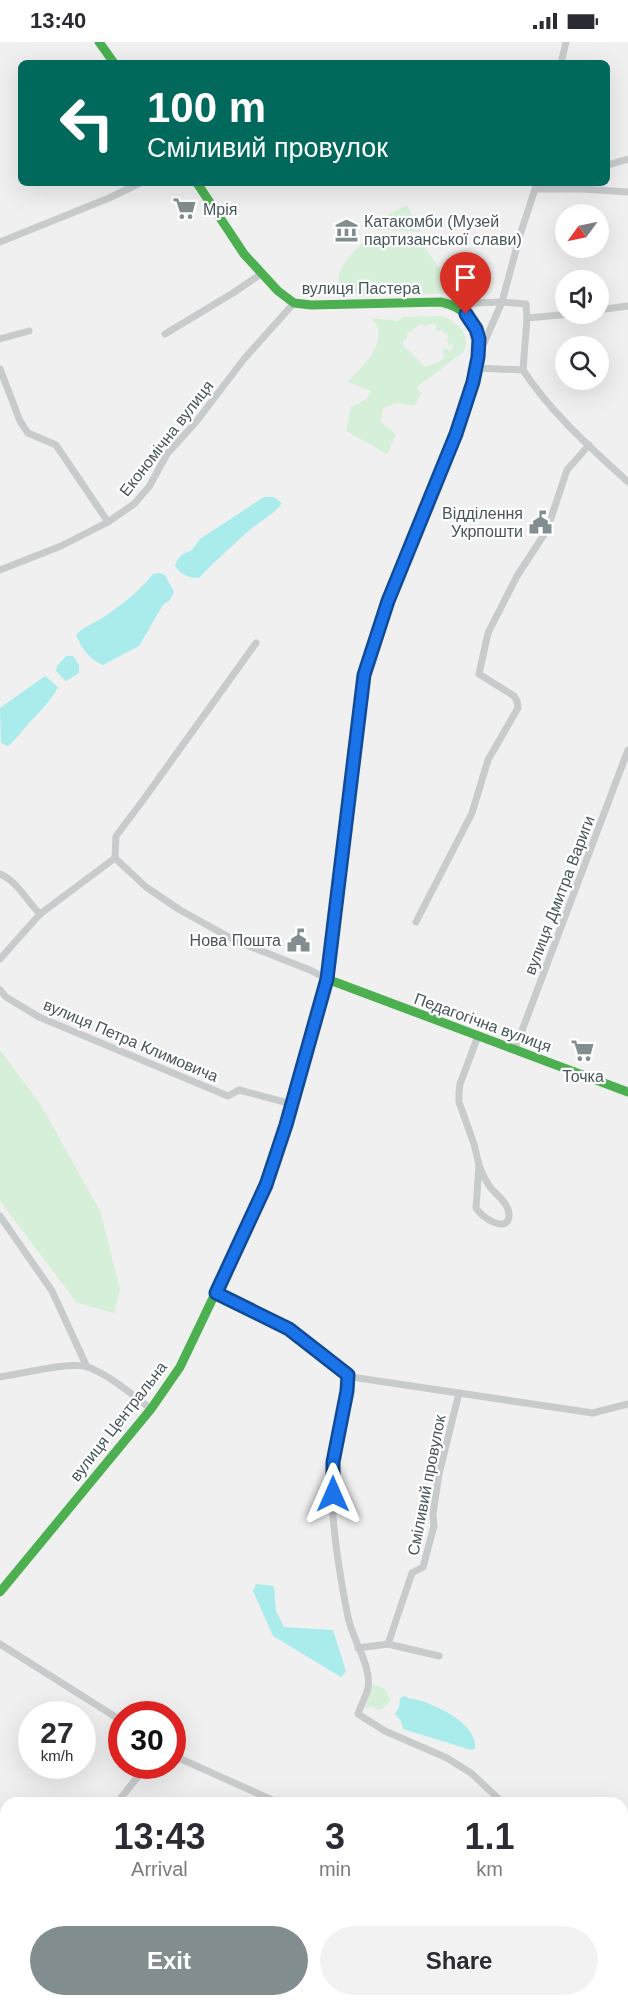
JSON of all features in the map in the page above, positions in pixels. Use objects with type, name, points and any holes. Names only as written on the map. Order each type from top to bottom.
[{"type":"street","points":[[99,42],[112,60]]},
{"type":"street","points":[[562,60],[566,42]]},
{"type":"street","points":[[610,164],[628,159]]},
{"type":"street","points":[[0,242],[134,186]]},
{"type":"street","name":"вулиця Пастера","points":[[199,186],[244,254],[278,291],[294,303],[311,305],[441,302],[450,304]]},
{"type":"street","points":[[478,357],[502,302],[520,235],[537,186],[573,186],[628,192]]},
{"type":"street","points":[[165,334],[261,274]]},
{"type":"street","points":[[450,304],[502,302],[526,304],[523,370],[534,386],[588,445],[628,482]]},
{"type":"street","name":"Економічна вулиця","points":[[0,570],[61,546],[108,522],[134,504],[149,487],[167,454],[202,414],[244,358],[294,303]]},
{"type":"street","points":[[256,643],[116,836],[115,858],[146,887],[180,910],[236,941],[327,979],[364,675],[388,601],[456,434],[476,368],[479,339],[476,329],[466,314],[450,304]]},
{"type":"street","points":[[609,309],[628,306]]},
{"type":"street","points":[[527,318],[555,315]]},
{"type":"street","points":[[0,339],[29,331]]},
{"type":"street","points":[[476,368],[523,370]]},
{"type":"street","points":[[0,369],[20,421],[28,433],[56,445],[108,522]]},
{"type":"street","points":[[416,922],[472,813],[488,760],[518,708],[514,696],[479,674],[488,633],[517,576],[547,530],[567,470],[588,445]]},
{"type":"street","name":"вулиця Дмитра Вариги","points":[[515,1049],[628,750]]},
{"type":"street","points":[[0,959],[40,914],[115,858]]},
{"type":"street","points":[[0,874],[16,886],[40,914]]},
{"type":"street","name":"Педагогічна вулиця","points":[[327,979],[628,1092]]},
{"type":"street","name":"вулиця Центральна","points":[[0,1592],[151,1409],[180,1367],[266,1185],[292,1104],[327,979]]},
{"type":"street","name":"вулиця Петра Климовича","points":[[0,990],[6,997],[39,1017],[228,1096],[239,1090],[292,1104]]},
{"type":"street","points":[[478,1036],[459,1093],[459,1102],[479,1165],[487,1181],[508,1210],[509,1217],[501,1224],[484,1219],[476,1208],[479,1165]]},
{"type":"street","points":[[0,1216],[52,1291],[87,1367]]},
{"type":"street","name":"Сміливий провулок","points":[[216,1293],[289,1329],[348,1375],[358,1378],[593,1413],[628,1404]]},
{"type":"street","points":[[0,1377],[59,1367],[87,1367],[106,1376],[151,1409]]},
{"type":"street","points":[[348,1375],[333,1462],[333,1494],[337,1549],[348,1618],[367,1670],[368,1686],[358,1713],[385,1731],[447,1758],[471,1773],[497,1797]]},
{"type":"street","name":"Сміливий провулок","points":[[388,1644],[412,1573],[423,1567],[434,1526],[433,1514],[439,1474],[459,1393]]},
{"type":"street","points":[[0,1644],[108,1712]]},
{"type":"street","points":[[358,1648],[388,1644],[439,1656]]},
{"type":"street","points":[[186,1761],[266,1797]]},
{"type":"street","points":[[122,1797],[136,1779]]},
{"type":"green space","points":[[407,205],[420,232],[367,229],[366,226]]},
{"type":"green space","points":[[369,236],[420,240],[444,273],[464,286],[464,293],[365,296],[349,292],[341,286],[338,278],[340,270]]},
{"type":"green space","points":[[441,316],[447,318],[464,334],[466,346],[463,352],[416,388],[422,393],[414,406],[398,403],[383,408],[381,422],[396,434],[387,454],[346,431],[351,407],[367,399],[371,391],[348,382],[373,353],[376,346],[378,329],[372,318],[398,321],[403,317]],"holes":[[[433,323],[437,326],[435,329],[438,332],[441,330],[449,337],[446,340],[449,345],[452,344],[453,348],[450,351],[445,348],[442,351],[445,356],[441,361],[425,367],[403,345],[403,341],[408,333],[421,324],[425,326]]]},
{"type":"green space","points":[[0,1050],[41,1105],[101,1213],[120,1289],[114,1313],[77,1303],[0,1201]]},
{"type":"green space","points":[[373,1684],[384,1688],[390,1699],[382,1709],[375,1709],[374,1706],[365,1708]]},
{"type":"water","points":[[264,497],[274,497],[282,503],[272,514],[218,558],[199,578],[186,575],[177,569],[175,566],[179,558],[191,551],[200,539]]},
{"type":"water","points":[[153,574],[165,575],[174,592],[170,600],[163,605],[139,646],[103,665],[90,657],[76,635],[122,604]]},
{"type":"water","points":[[66,656],[73,656],[79,665],[79,673],[66,681],[56,671],[57,666]]},
{"type":"water","points":[[45,676],[58,687],[52,697],[8,746],[1,743],[0,708]]},
{"type":"water","points":[[256,1584],[274,1586],[276,1611],[284,1627],[333,1630],[346,1671],[341,1677],[273,1636],[253,1591]]},
{"type":"water","points":[[405,1696],[435,1706],[455,1717],[470,1732],[475,1749],[471,1750],[403,1729],[401,1721],[395,1714],[400,1698]]},
{"type":"traffic: fast","points":[[99,42],[112,60]]},
{"type":"traffic: fast","points":[[199,186],[244,254],[278,291],[294,303],[311,305],[441,302],[457,308],[468,316],[475,327],[478,339],[477,367],[469,395]]},
{"type":"traffic: fast","points":[[329,961],[365,675],[388,601],[408,551]]},
{"type":"traffic: fast","points":[[327,979],[628,1092]]},
{"type":"traffic: fast","points":[[0,1592],[151,1409],[180,1367],[245,1231]]},
{"type":"traffic: slow","points":[[245,1231],[266,1185],[286,1125],[327,979],[329,961]]},
{"type":"traffic: jam","points":[[408,551],[456,434],[469,395]]},
{"type":"place","name":"Мрія","points":[[185,209]]},
{"type":"place","name":"Катакомби (Музей партизанської слави)","points":[[346,230]]},
{"type":"place","name":"Відділення Укрпошти","points":[[541,522]]},
{"type":"place","name":"Нова Пошта","points":[[299,940]]},
{"type":"place","name":"Точка","points":[[583,1051]]},
{"type":"route","points":[[333,1494],[333,1462],[348,1375],[289,1329],[216,1293],[266,1185],[286,1125],[327,979],[364,675],[388,601],[456,434],[473,382],[479,339],[476,329],[466,314]]}]
